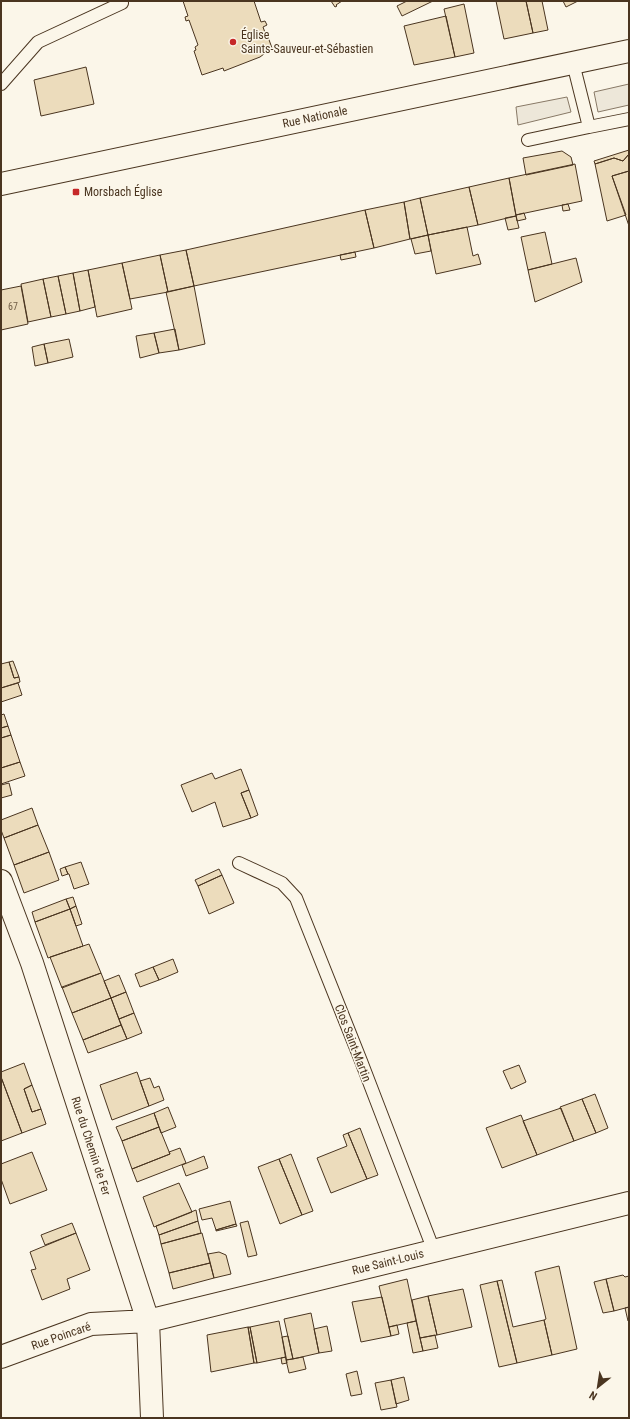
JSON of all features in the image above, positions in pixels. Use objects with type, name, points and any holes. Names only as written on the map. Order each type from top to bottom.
[{"type":"street","name":"Rue Nationale","points":[[1,184],[629,51]]},
{"type":"street","name":"Rue du Chemin de Fer","points":[[1,881],[32,963],[148,1321],[152,1418]]},
{"type":"street","name":"Rue Saint-Louis","points":[[148,1321],[629,1203]]},
{"type":"street","name":"Rue Poincaré","points":[[1,1357],[90,1324],[148,1321]]},
{"type":"lane","points":[[1,84],[38,42],[122,2]]},
{"type":"lane","points":[[573,63],[589,127]]},
{"type":"lane","points":[[528,140],[629,119]]},
{"type":"lane","name":"Clos Saint-Martin","points":[[239,864],[282,883],[296,898],[434,1251]]},
{"type":"shaded area","points":[[629,84],[629,105],[598,112],[594,92]]},
{"type":"shaded area","points":[[567,97],[571,112],[518,125],[516,107]]},
{"type":"building","name":"Église Saints-Sauveur-et-Sébastien","points":[[183,1],[254,1],[261,22],[265,21],[267,25],[263,27],[272,48],[264,51],[264,54],[260,57],[224,71],[223,68],[202,75],[194,51],[196,50],[195,47],[198,45],[189,20],[186,21],[185,17],[188,16]]},
{"type":"building","points":[[331,1],[342,1],[335,7]]},
{"type":"building","points":[[407,1],[433,1],[402,16],[397,6]]},
{"type":"building","points":[[496,1],[526,1],[533,33],[504,39]]},
{"type":"building","points":[[526,1],[542,1],[548,30],[533,33]]},
{"type":"building","points":[[563,1],[578,1],[566,7]]},
{"type":"building","points":[[464,4],[474,53],[455,57],[444,9]]},
{"type":"building","points":[[446,16],[455,57],[414,65],[404,26]]},
{"type":"building","points":[[86,67],[94,104],[41,116],[34,80]]},
{"type":"building","points":[[629,150],[629,154],[623,161],[614,158],[595,164],[594,161]]},
{"type":"building","points":[[562,151],[571,157],[573,165],[526,175],[523,158]]},
{"type":"building","points":[[629,154],[629,171],[612,176],[626,215],[607,221],[595,164],[614,158],[623,161]]},
{"type":"building","points":[[575,164],[582,201],[516,215],[509,178]]},
{"type":"building","points":[[629,171],[629,226],[612,176]]},
{"type":"building","points":[[509,178],[516,216],[478,225],[469,187]]},
{"type":"building","points":[[469,187],[478,225],[428,235],[420,198]]},
{"type":"building","points":[[420,198],[428,235],[410,239],[404,202]]},
{"type":"building","points":[[404,202],[410,239],[374,248],[365,210]]},
{"type":"building","points":[[568,204],[570,210],[563,211],[562,205]]},
{"type":"building","points":[[365,210],[374,248],[194,286],[186,250]]},
{"type":"building","points":[[524,213],[526,219],[517,221],[516,215]]},
{"type":"building","points":[[516,216],[519,228],[508,230],[505,218]]},
{"type":"building","points":[[467,227],[473,256],[478,254],[481,264],[436,274],[428,235]]},
{"type":"building","points":[[545,232],[552,264],[528,270],[521,237]]},
{"type":"building","points":[[428,235],[431,251],[415,254],[411,239]]},
{"type":"building","points":[[186,250],[194,286],[168,292],[160,255]]},
{"type":"building","points":[[355,252],[356,257],[341,260],[340,255]]},
{"type":"building","points":[[160,255],[168,292],[130,299],[122,263]]},
{"type":"building","points":[[576,258],[582,282],[535,302],[528,270]]},
{"type":"building","points":[[122,263],[132,309],[97,317],[88,270]]},
{"type":"building","points":[[88,270],[95,307],[80,311],[73,273]]},
{"type":"building","points":[[73,273],[80,311],[66,314],[58,276]]},
{"type":"building","points":[[58,276],[66,314],[51,317],[43,279]]},
{"type":"building","points":[[43,279],[51,317],[28,322],[21,284]]},
{"type":"building","points":[[21,286],[28,324],[1,330],[1,290]]},
{"type":"building","points":[[194,286],[205,344],[179,350],[166,292]]},
{"type":"building","points":[[175,329],[179,350],[159,353],[154,333]]},
{"type":"building","points":[[154,333],[159,353],[140,358],[136,336]]},
{"type":"building","points":[[69,339],[73,357],[48,363],[44,344]]},
{"type":"building","points":[[44,344],[48,363],[35,366],[32,347]]},
{"type":"building","points":[[13,661],[19,677],[14,678],[9,662]]},
{"type":"building","points":[[9,662],[14,678],[19,677],[20,682],[1,688],[1,664]]},
{"type":"building","points":[[18,683],[22,695],[1,702],[1,688]]},
{"type":"building","points":[[4,714],[8,726],[1,728],[1,715]]},
{"type":"building","points":[[8,726],[11,735],[1,738],[1,728]]},
{"type":"building","points":[[11,735],[20,762],[1,768],[1,738]]},
{"type":"building","points":[[20,762],[25,776],[1,784],[1,768]]},
{"type":"building","points":[[241,769],[249,790],[241,793],[251,818],[223,827],[215,802],[192,812],[181,785],[212,773],[215,779]]},
{"type":"building","points":[[9,783],[12,795],[1,798],[1,785]]},
{"type":"building","points":[[249,790],[258,815],[251,818],[241,793]]},
{"type":"building","points":[[32,808],[38,825],[4,838],[1,830],[1,820]]},
{"type":"building","points":[[38,825],[49,852],[14,865],[4,838]]},
{"type":"building","points":[[49,852],[59,880],[24,893],[14,865]]},
{"type":"building","points":[[81,862],[89,884],[74,889],[65,867]]},
{"type":"building","points":[[65,867],[68,874],[62,876],[60,869]]},
{"type":"building","points":[[219,869],[222,875],[198,886],[195,880]]},
{"type":"building","points":[[222,875],[234,903],[209,914],[198,886]]},
{"type":"building","points":[[73,897],[76,906],[70,909],[66,899]]},
{"type":"building","points":[[66,899],[70,909],[35,922],[32,912]]},
{"type":"building","points":[[76,906],[82,924],[76,926],[70,909]]},
{"type":"building","points":[[70,909],[83,946],[48,958],[35,922]]},
{"type":"building","points":[[89,944],[101,973],[62,988],[50,957]]},
{"type":"building","points":[[173,959],[178,972],[159,980],[153,967]]},
{"type":"building","points":[[153,967],[159,980],[140,987],[135,974]]},
{"type":"building","points":[[101,973],[111,998],[72,1013],[62,987]]},
{"type":"building","points":[[119,975],[126,992],[111,998],[104,981]]},
{"type":"building","points":[[126,992],[134,1013],[119,1019],[111,998]]},
{"type":"building","points":[[111,998],[121,1025],[83,1040],[72,1013]]},
{"type":"building","points":[[134,1013],[142,1033],[127,1039],[119,1019]]},
{"type":"building","points":[[121,1025],[127,1039],[88,1053],[83,1040]]},
{"type":"building","points":[[24,1063],[32,1085],[24,1089],[32,1112],[41,1109],[46,1124],[22,1133],[1,1077],[1,1072]]},
{"type":"building","points":[[519,1065],[526,1082],[511,1089],[503,1071]]},
{"type":"building","points":[[137,1072],[149,1106],[112,1120],[100,1085]]},
{"type":"building","points":[[1,1077],[22,1133],[1,1141]]},
{"type":"building","points":[[150,1078],[154,1088],[159,1086],[164,1100],[149,1106],[140,1081]]},
{"type":"building","points":[[32,1085],[41,1109],[32,1112],[24,1089]]},
{"type":"building","points":[[595,1094],[608,1128],[596,1133],[582,1099]]},
{"type":"building","points":[[582,1099],[596,1133],[574,1141],[560,1107]]},
{"type":"building","points":[[168,1107],[176,1127],[161,1133],[154,1113]]},
{"type":"building","points":[[561,1108],[574,1141],[537,1155],[523,1121]]},
{"type":"building","points":[[154,1113],[159,1127],[122,1141],[116,1127]]},
{"type":"building","points":[[521,1115],[537,1155],[502,1168],[486,1128]]},
{"type":"building","points":[[159,1127],[170,1154],[132,1169],[122,1141]]},
{"type":"building","points":[[360,1128],[378,1175],[367,1179],[348,1133]]},
{"type":"building","points":[[348,1133],[367,1179],[331,1193],[317,1158],[347,1146],[343,1135]]},
{"type":"building","points":[[180,1148],[186,1163],[137,1182],[132,1169],[170,1154],[169,1152]]},
{"type":"building","points":[[32,1152],[47,1190],[10,1204],[1,1179],[1,1164]]},
{"type":"building","points":[[291,1154],[313,1211],[302,1215],[279,1159]]},
{"type":"building","points":[[204,1156],[208,1168],[186,1176],[182,1165]]},
{"type":"building","points":[[279,1159],[302,1215],[280,1224],[258,1167]]},
{"type":"building","points":[[179,1183],[192,1212],[154,1227],[143,1197]]},
{"type":"building","points":[[230,1201],[236,1224],[216,1230],[212,1218],[202,1220],[199,1209]]},
{"type":"building","points":[[196,1210],[198,1221],[159,1235],[156,1226]]},
{"type":"building","points":[[198,1221],[201,1233],[161,1244],[159,1235]]},
{"type":"building","points":[[248,1221],[257,1255],[248,1257],[240,1223]]},
{"type":"building","points":[[72,1223],[76,1233],[45,1245],[41,1235]]},
{"type":"building","points":[[236,1224],[237,1226],[216,1231],[216,1230]]},
{"type":"building","points":[[76,1233],[90,1270],[67,1279],[70,1289],[42,1300],[31,1270],[36,1269],[30,1252]]},
{"type":"building","points":[[202,1233],[210,1263],[169,1273],[161,1244]]},
{"type":"building","points":[[219,1252],[226,1255],[231,1274],[214,1278],[208,1254]]},
{"type":"building","points":[[210,1263],[214,1278],[173,1289],[169,1273]]},
{"type":"building","points":[[559,1266],[577,1349],[552,1355],[544,1320],[546,1319],[535,1272]]},
{"type":"building","points":[[623,1275],[625,1277],[629,1276],[629,1307],[614,1311],[606,1279]]},
{"type":"building","points":[[407,1279],[416,1321],[389,1327],[379,1286]]},
{"type":"building","points":[[606,1279],[614,1311],[603,1313],[594,1282]]},
{"type":"building","points":[[502,1280],[513,1327],[544,1320],[552,1355],[517,1363],[497,1281]]},
{"type":"building","points":[[497,1281],[517,1363],[499,1367],[480,1285]]},
{"type":"building","points":[[463,1289],[472,1327],[437,1335],[428,1296]]},
{"type":"building","points":[[428,1296],[437,1335],[420,1338],[412,1300]]},
{"type":"building","points":[[382,1297],[391,1336],[361,1342],[352,1302]]},
{"type":"building","points":[[629,1307],[629,1321],[628,1321],[625,1308]]},
{"type":"building","points":[[311,1313],[319,1353],[293,1359],[284,1319]]},
{"type":"building","points":[[279,1321],[286,1357],[257,1363],[250,1327]]},
{"type":"building","points":[[416,1321],[423,1351],[413,1353],[407,1323]]},
{"type":"building","points":[[397,1325],[399,1334],[391,1336],[389,1327]]},
{"type":"building","points":[[327,1326],[332,1351],[319,1353],[314,1329]]},
{"type":"building","points":[[248,1327],[254,1363],[211,1372],[207,1335]]},
{"type":"building","points":[[248,1327],[250,1327],[257,1363],[254,1363]]},
{"type":"building","points":[[435,1335],[438,1348],[423,1351],[420,1338]]},
{"type":"building","points":[[288,1336],[293,1359],[286,1360],[282,1337]]},
{"type":"building","points":[[286,1357],[287,1363],[282,1364],[281,1358]]},
{"type":"building","points":[[303,1357],[306,1369],[289,1373],[286,1360]]},
{"type":"building","points":[[357,1371],[362,1394],[351,1396],[346,1374]]},
{"type":"building","points":[[404,1377],[409,1400],[396,1404],[391,1380]]},
{"type":"building","points":[[391,1380],[397,1407],[381,1410],[375,1383]]},
{"type":"place","name":"Église Saints-Sauveur-et-Sébastien","points":[[233,42]]},
{"type":"place","name":"Morsbach Église","points":[[76,192]]}]
